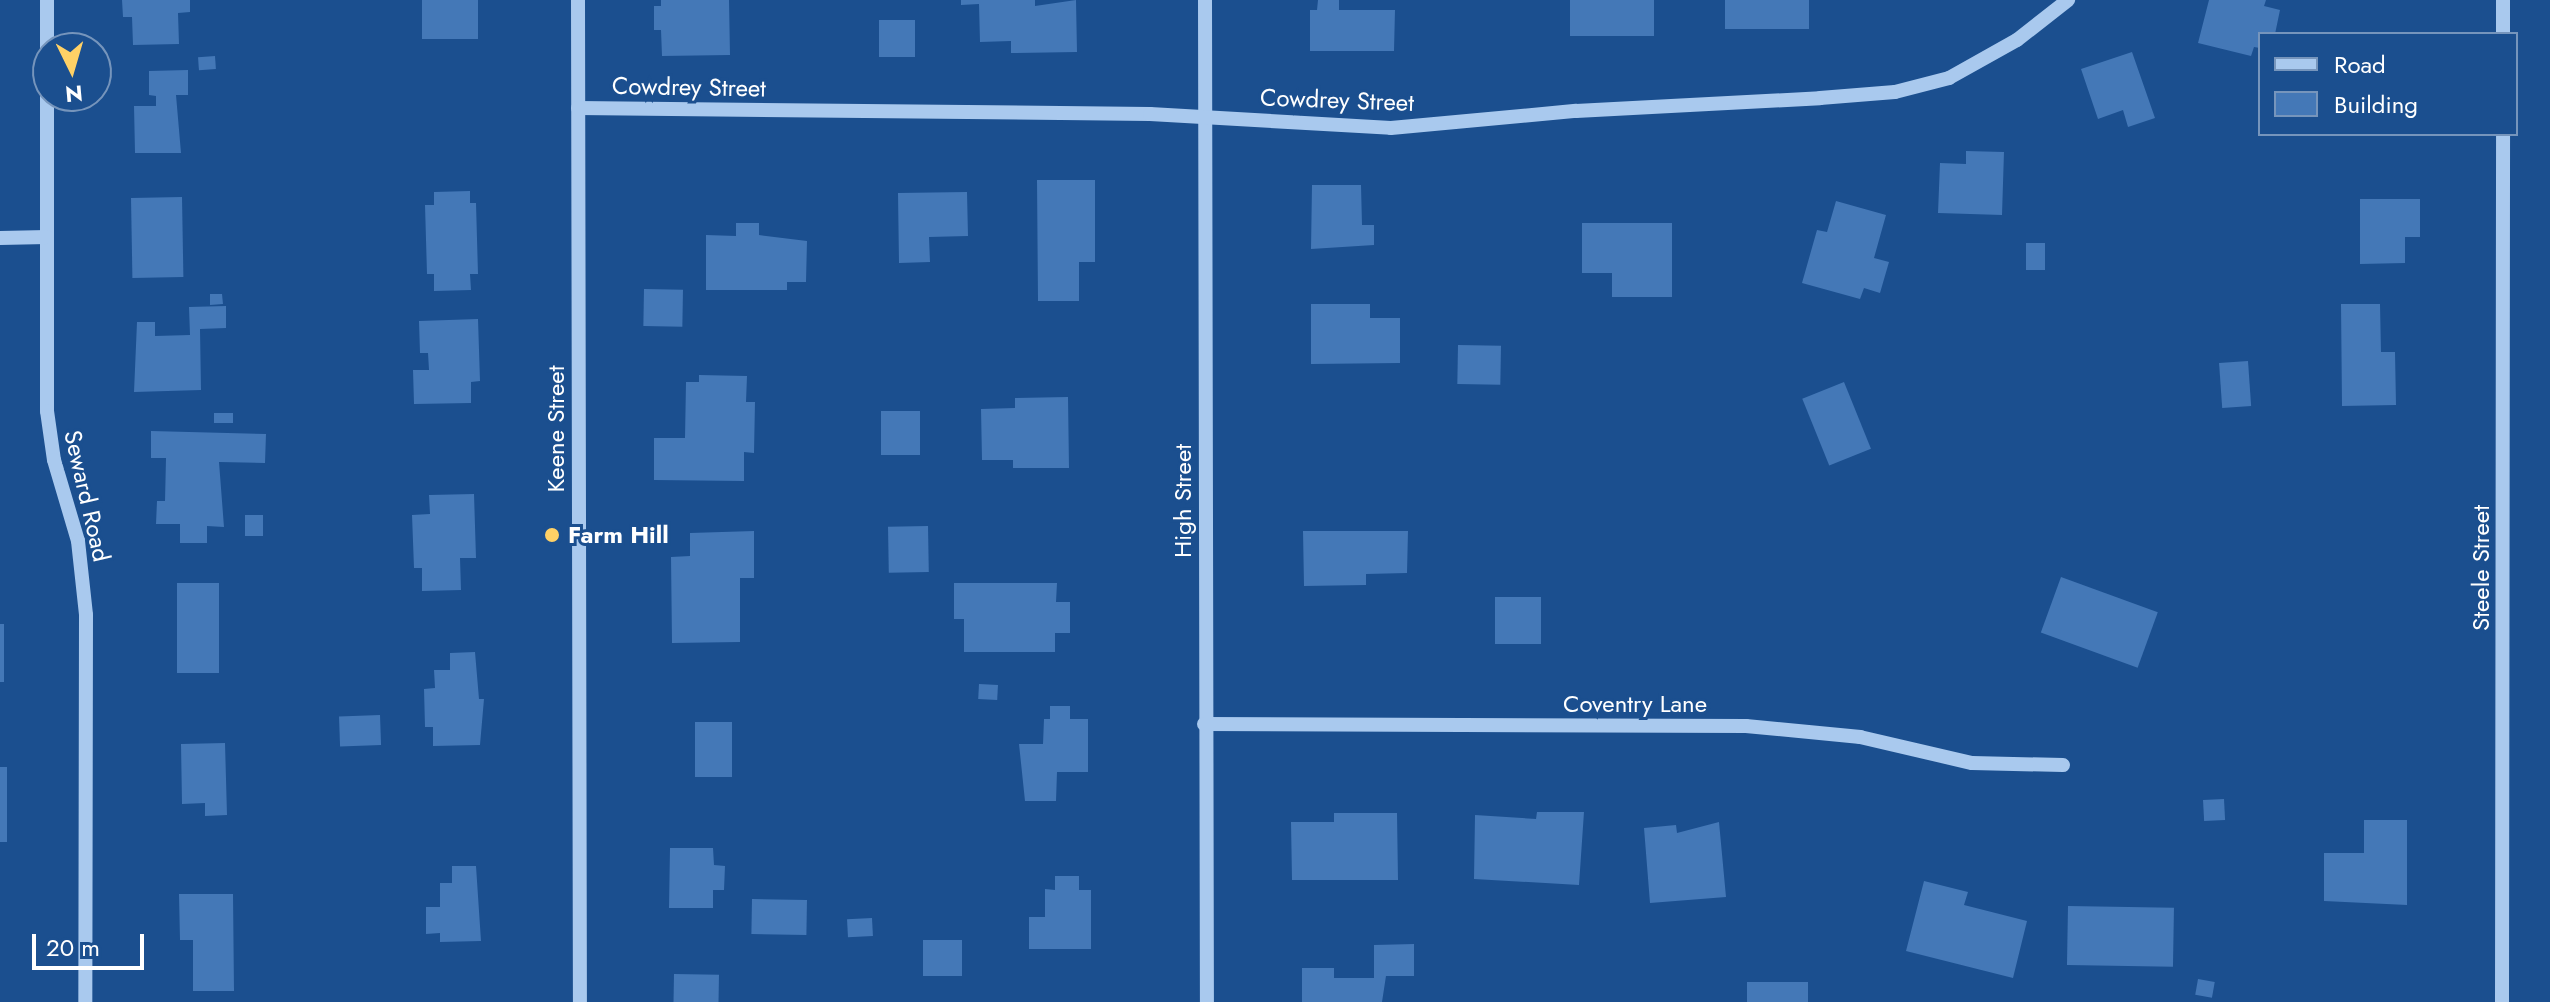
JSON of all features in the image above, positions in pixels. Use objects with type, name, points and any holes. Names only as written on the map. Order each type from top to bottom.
[{"type":"street","name":"Seward Road","points":[[47,0],[49,427],[78,541],[86,615],[85,1002]]},
{"type":"street","name":"Keene Street","points":[[578,0],[580,1002]]},
{"type":"street","name":"High Street","points":[[1205,0],[1204,724],[1207,1002]]},
{"type":"street","name":"Cowdrey Street","points":[[578,108],[1205,117],[1409,127],[1576,111],[1895,92],[1971,68],[2068,0]]},
{"type":"street","points":[[2503,0],[2503,32]]},
{"type":"street","name":"Steele Street","points":[[2502,1002],[2503,136]]},
{"type":"street","points":[[0,238],[47,237]]},
{"type":"street","name":"Coventry Lane","points":[[1204,724],[1746,726],[1860,737],[1972,763],[2063,765]]},
{"type":"building","points":[[122,0],[190,0],[190,12],[178,13],[179,44],[133,45],[132,17],[123,17]]},
{"type":"building","points":[[422,0],[478,0],[478,39],[422,39]]},
{"type":"building","points":[[661,0],[729,0],[730,55],[662,56],[661,30],[654,30],[654,6],[661,6]]},
{"type":"building","points":[[961,0],[1035,0],[1035,6],[1076,0],[1077,52],[1011,53],[1011,41],[980,42],[979,4],[961,5]]},
{"type":"building","points":[[1318,0],[1339,0],[1339,10],[1395,10],[1394,51],[1310,51],[1310,10],[1317,10]]},
{"type":"building","points":[[1570,0],[1654,0],[1654,36],[1570,36]]},
{"type":"building","points":[[1725,0],[1809,0],[1809,29],[1725,29]]},
{"type":"building","points":[[2209,0],[2266,0],[2264,6],[2280,10],[2275,32],[2258,32],[2258,48],[2254,47],[2251,56],[2198,43]]},
{"type":"building","points":[[879,20],[915,20],[915,57],[879,57]]},
{"type":"building","points":[[2132,52],[2155,118],[2128,127],[2123,110],[2098,119],[2081,69]]},
{"type":"building","points":[[215,56],[216,69],[199,70],[198,57]]},
{"type":"building","points":[[188,70],[188,95],[176,95],[181,153],[135,153],[134,106],[156,106],[156,96],[149,95],[149,71]]},
{"type":"building","points":[[1966,151],[2004,152],[2002,215],[1938,213],[1940,163],[1966,164]]},
{"type":"building","points":[[1037,180],[1095,180],[1095,262],[1079,262],[1079,301],[1038,301]]},
{"type":"building","points":[[1312,185],[1361,185],[1362,225],[1374,225],[1374,245],[1311,249]]},
{"type":"building","points":[[470,191],[470,203],[476,203],[478,274],[470,274],[471,290],[434,291],[434,274],[427,274],[425,205],[434,205],[434,192]]},
{"type":"building","points":[[967,192],[968,236],[929,237],[930,262],[899,263],[898,193]]},
{"type":"building","points":[[182,197],[183,277],[132,278],[131,198]]},
{"type":"building","points":[[2360,199],[2420,199],[2420,237],[2405,237],[2405,263],[2360,264]]},
{"type":"building","points":[[1836,201],[1886,215],[1874,258],[1889,262],[1880,293],[1864,288],[1860,299],[1802,283],[1817,230],[1827,232]]},
{"type":"building","points":[[736,223],[759,223],[759,235],[807,241],[806,282],[787,282],[787,290],[706,290],[706,235],[736,236]]},
{"type":"building","points":[[1582,223],[1672,223],[1672,297],[1612,297],[1612,273],[1582,273]]},
{"type":"building","points":[[2026,243],[2045,243],[2045,270],[2026,270]]},
{"type":"building","points":[[644,289],[683,290],[682,327],[643,326]]},
{"type":"building","points":[[210,294],[222,294],[223,304],[210,305]]},
{"type":"building","points":[[1311,304],[1370,304],[1370,318],[1400,318],[1400,363],[1311,364]]},
{"type":"building","points":[[2341,304],[2380,304],[2381,352],[2395,352],[2396,405],[2342,406]]},
{"type":"building","points":[[226,306],[226,328],[200,329],[201,390],[134,392],[137,322],[155,322],[155,336],[190,335],[189,307]]},
{"type":"building","points":[[478,319],[480,381],[471,382],[471,403],[414,404],[413,370],[429,370],[428,353],[420,353],[419,321]]},
{"type":"building","points":[[1458,345],[1501,346],[1500,385],[1457,384]]},
{"type":"building","points":[[2248,361],[2251,406],[2222,408],[2219,363]]},
{"type":"building","points":[[699,375],[747,376],[746,402],[755,402],[754,453],[744,452],[744,481],[654,480],[654,438],[685,438],[686,382],[699,382]]},
{"type":"building","points":[[1844,382],[1871,449],[1829,466],[1802,399]]},
{"type":"building","points":[[1068,397],[1069,468],[1013,468],[1013,460],[982,460],[981,409],[1015,408],[1015,398]]},
{"type":"building","points":[[881,411],[920,411],[920,455],[881,455]]},
{"type":"building","points":[[214,413],[233,413],[233,423],[214,423]]},
{"type":"building","points":[[151,431],[266,434],[265,463],[219,462],[224,527],[207,526],[207,543],[180,543],[180,524],[156,524],[157,501],[165,501],[166,458],[151,458]]},
{"type":"building","points":[[474,494],[476,558],[460,558],[461,590],[422,591],[422,568],[414,568],[412,515],[430,514],[429,495]]},
{"type":"building","points":[[245,515],[263,515],[263,536],[245,536]]},
{"type":"building","points":[[928,526],[929,572],[889,573],[888,527]]},
{"type":"building","points":[[754,531],[754,578],[740,578],[740,642],[672,643],[671,557],[690,556],[690,533]]},
{"type":"building","points":[[1303,531],[1408,531],[1407,573],[1366,574],[1366,585],[1304,586]]},
{"type":"building","points":[[2061,577],[2158,612],[2138,668],[2041,632]]},
{"type":"building","points":[[177,583],[219,583],[219,673],[177,673]]},
{"type":"building","points":[[954,583],[1057,583],[1056,602],[1070,602],[1070,633],[1055,633],[1055,652],[964,652],[964,619],[954,619]]},
{"type":"building","points":[[1495,597],[1541,597],[1541,644],[1495,644]]},
{"type":"building","points":[[0,624],[4,624],[4,682],[0,682]]},
{"type":"building","points":[[475,652],[479,699],[484,699],[480,745],[433,746],[433,727],[425,727],[424,689],[435,688],[434,670],[450,670],[450,653]]},
{"type":"building","points":[[979,684],[998,685],[997,700],[978,699]]},
{"type":"building","points":[[1050,706],[1070,706],[1070,719],[1088,719],[1088,772],[1057,772],[1056,801],[1025,801],[1019,744],[1043,744],[1044,719],[1050,719]]},
{"type":"building","points":[[380,715],[381,745],[340,746],[339,716]]},
{"type":"building","points":[[695,722],[732,722],[732,777],[695,777]]},
{"type":"building","points":[[225,743],[227,815],[205,816],[205,803],[182,804],[181,744]]},
{"type":"building","points":[[0,767],[7,767],[7,842],[0,842]]},
{"type":"building","points":[[2224,799],[2225,820],[2204,821],[2203,800]]},
{"type":"building","points":[[1537,812],[1584,812],[1579,885],[1474,879],[1475,815],[1536,819]]},
{"type":"building","points":[[1334,813],[1397,813],[1398,880],[1292,880],[1291,822],[1334,822]]},
{"type":"building","points":[[2364,820],[2407,820],[2407,905],[2324,901],[2324,853],[2364,853]]},
{"type":"building","points":[[1719,822],[1726,897],[1650,903],[1644,828],[1676,825],[1677,833]]},
{"type":"building","points":[[670,848],[713,848],[714,865],[725,866],[724,890],[713,890],[713,908],[669,908]]},
{"type":"building","points":[[452,866],[476,866],[481,941],[440,942],[440,933],[426,934],[426,907],[440,907],[440,883],[452,883]]},
{"type":"building","points":[[1055,876],[1079,876],[1079,890],[1091,890],[1091,949],[1029,949],[1029,917],[1045,917],[1045,889],[1055,890]]},
{"type":"building","points":[[1924,881],[1968,892],[1964,905],[2027,921],[2013,978],[1906,951]]},
{"type":"building","points":[[179,894],[233,894],[234,991],[193,991],[193,940],[180,940]]},
{"type":"building","points":[[752,899],[807,900],[806,935],[751,934]]},
{"type":"building","points":[[2068,906],[2174,908],[2173,967],[2067,965]]},
{"type":"building","points":[[872,918],[873,936],[848,937],[847,919]]},
{"type":"building","points":[[923,940],[962,940],[962,976],[923,976]]},
{"type":"building","points":[[1414,944],[1414,976],[1386,976],[1382,1002],[1302,1002],[1302,968],[1334,968],[1334,978],[1374,978],[1374,945]]},
{"type":"building","points":[[674,974],[719,975],[719,1002],[674,1002]]},
{"type":"building","points":[[2198,979],[2215,982],[2212,998],[2195,995]]},
{"type":"building","points":[[1747,982],[1808,982],[1808,1002],[1747,1002]]},
{"type":"place","name":"Farm Hill","points":[[552,535]]}]
